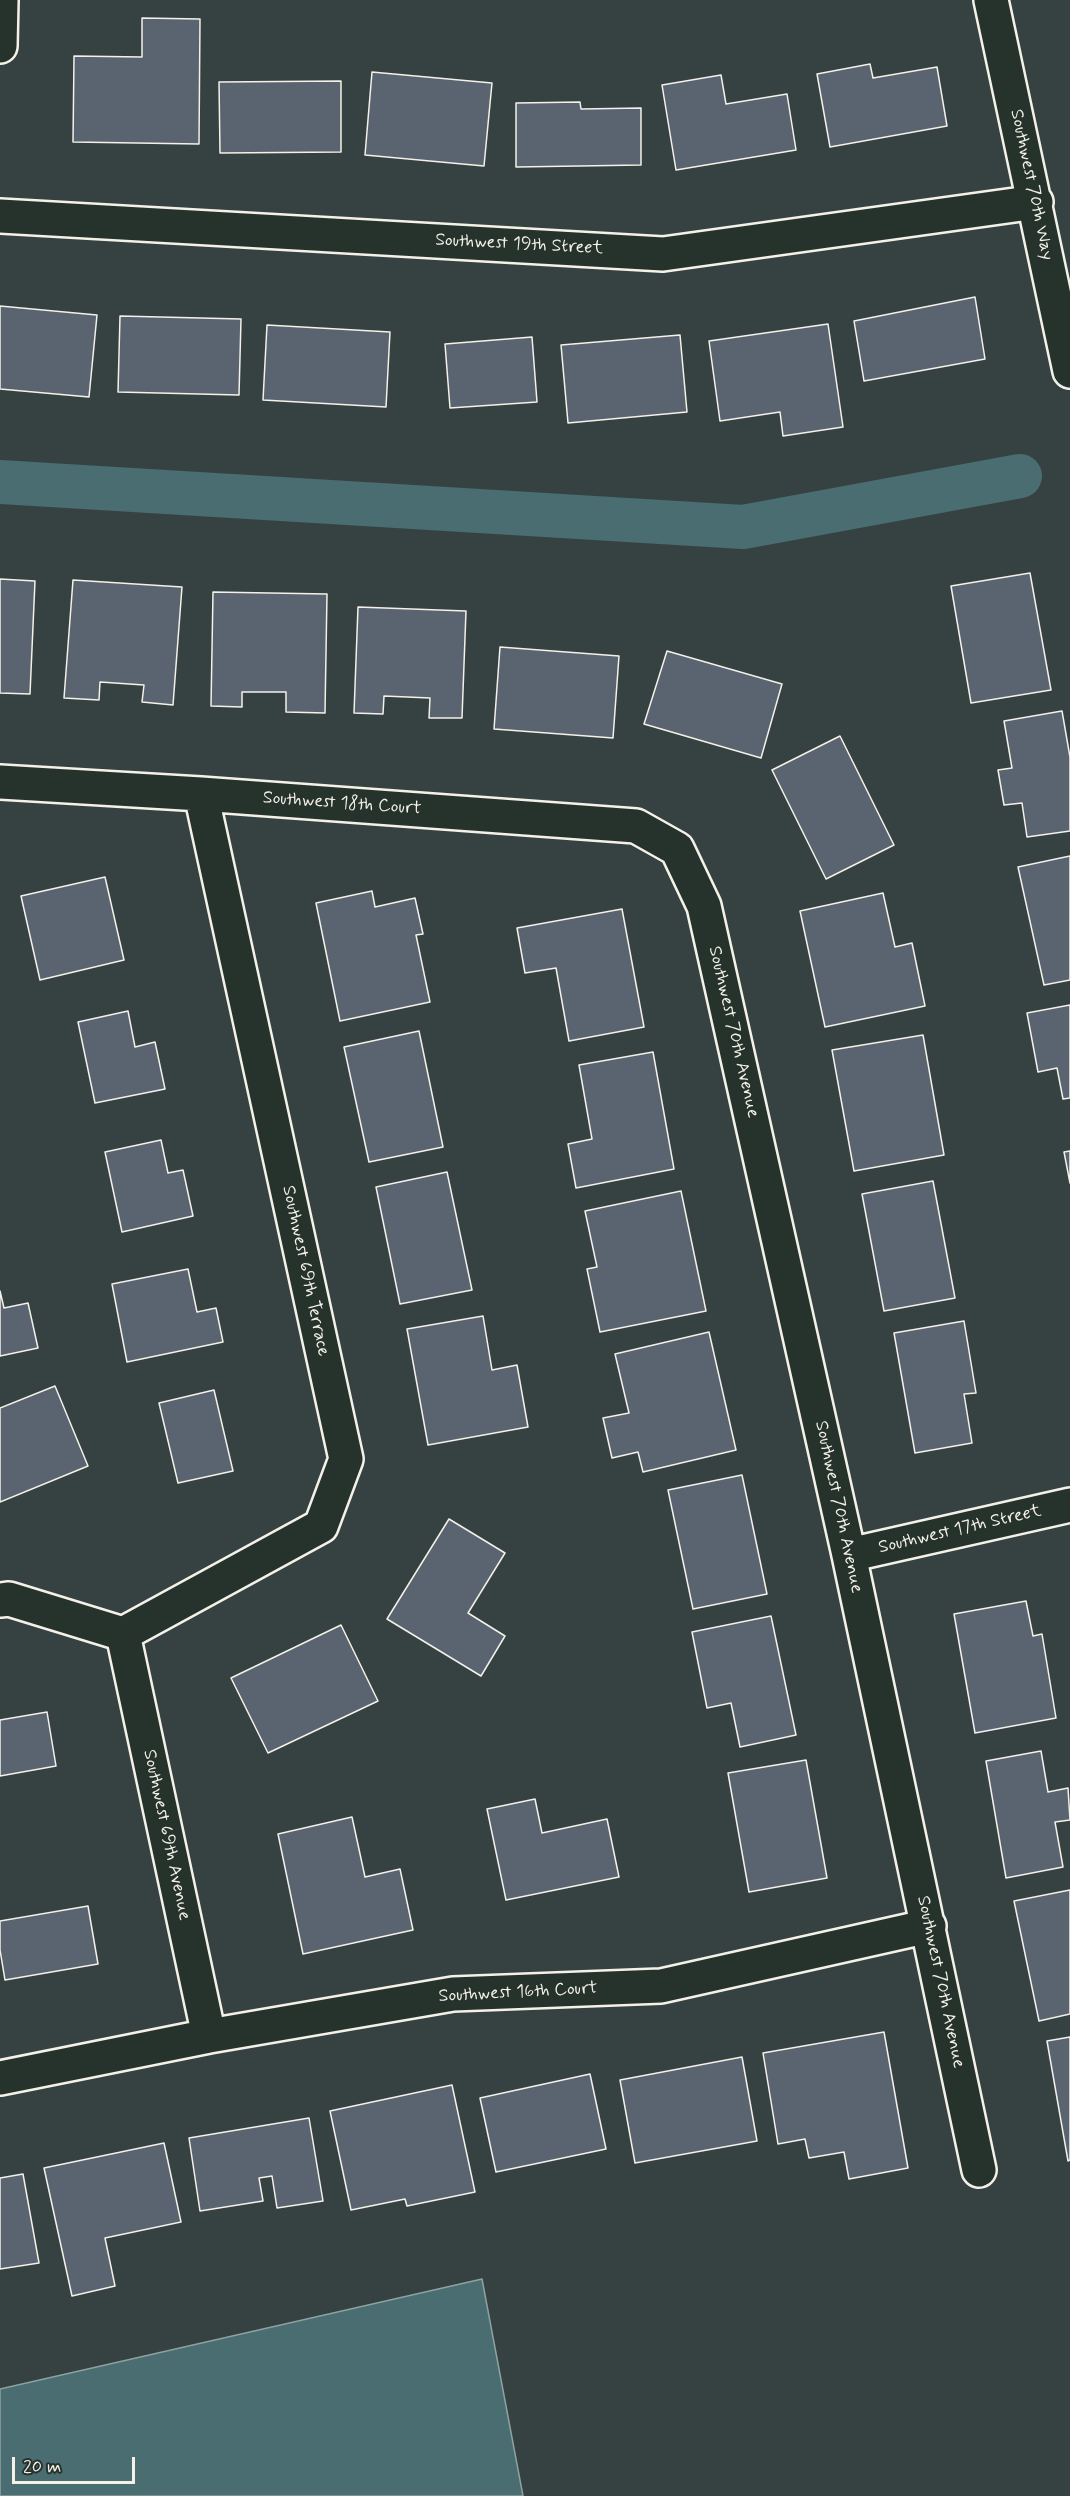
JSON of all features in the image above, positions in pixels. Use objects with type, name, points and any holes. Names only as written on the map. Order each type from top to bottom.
[{"type":"street","points":[[0,45],[1,0]]},
{"type":"street","name":"Southwest 70th Way","points":[[991,0],[1036,202],[1070,371]]},
{"type":"street","name":"Southwest 19th Street","points":[[0,216],[663,254],[1036,202]]},
{"type":"street","name":"Southwest 18th Court","points":[[0,782],[201,794],[636,826],[678,849]]},
{"type":"street","name":"Southwest 69th Terrace","points":[[123,1634],[321,1526],[346,1459],[201,794]]},
{"type":"street","name":"Southwest 70th Avenue","points":[[678,849],[704,906],[849,1555],[979,2170]]},
{"type":"street","name":"Southwest 17th Street","points":[[849,1555],[1070,1505]]},
{"type":"street","points":[[0,1600],[9,1599],[123,1634]]},
{"type":"street","name":"Southwest 69th Avenue","points":[[123,1634],[208,2036]]},
{"type":"street","name":"Southwest 16th Court","points":[[0,2078],[208,2036],[453,1994],[661,1986],[929,1926]]},
{"type":"water","points":[[482,2279],[523,2496],[0,2496],[0,2389]]},
{"type":"building","points":[[142,18],[200,19],[199,144],[73,142],[74,56],[142,57]]},
{"type":"building","points":[[870,64],[873,78],[937,67],[947,126],[830,147],[817,74]]},
{"type":"building","points":[[372,72],[492,83],[484,166],[365,155]]},
{"type":"building","points":[[721,75],[726,104],[787,94],[796,150],[676,170],[662,85]]},
{"type":"building","points":[[341,81],[341,152],[220,153],[219,82]]},
{"type":"building","points":[[580,102],[581,109],[641,108],[641,165],[516,167],[516,103]]},
{"type":"building","points":[[975,297],[985,359],[864,381],[854,321]]},
{"type":"building","points":[[0,306],[97,315],[89,397],[0,389]]},
{"type":"building","points":[[120,316],[241,319],[239,395],[118,392]]},
{"type":"building","points":[[828,324],[843,427],[783,436],[780,412],[720,421],[709,341]]},
{"type":"building","points":[[267,325],[390,332],[386,407],[263,400]]},
{"type":"building","points":[[680,335],[687,412],[568,423],[561,345]]},
{"type":"building","points":[[532,337],[537,402],[450,408],[445,344]]},
{"type":"building","points":[[1030,573],[1051,690],[971,703],[951,586]]},
{"type":"building","points":[[0,579],[35,581],[30,694],[0,693]]},
{"type":"building","points":[[73,580],[182,587],[173,705],[142,702],[144,685],[100,682],[99,700],[64,698]]},
{"type":"building","points":[[213,592],[327,594],[325,713],[286,712],[286,692],[242,692],[242,707],[211,706]]},
{"type":"building","points":[[358,607],[466,611],[462,718],[429,718],[430,698],[384,696],[383,714],[354,713]]},
{"type":"building","points":[[500,647],[619,656],[613,738],[494,729]]},
{"type":"building","points":[[667,651],[782,684],[761,758],[644,724]]},
{"type":"building","points":[[1062,711],[1070,757],[1070,831],[1027,837],[1022,803],[1004,805],[998,770],[1012,768],[1004,721]]},
{"type":"building","points":[[840,736],[894,845],[826,879],[772,770]]},
{"type":"building","points":[[1070,856],[1070,980],[1044,985],[1018,867]]},
{"type":"building","points":[[105,877],[124,960],[40,980],[21,896]]},
{"type":"building","points":[[372,891],[375,907],[415,898],[423,934],[416,935],[430,1002],[340,1021],[316,903]]},
{"type":"building","points":[[883,893],[895,947],[912,943],[925,1006],[825,1027],[800,911]]},
{"type":"building","points":[[622,909],[644,1027],[569,1041],[556,968],[525,973],[517,928]]},
{"type":"building","points":[[1070,1005],[1070,1098],[1063,1099],[1057,1068],[1038,1072],[1027,1013]]},
{"type":"building","points":[[128,1011],[135,1047],[155,1042],[165,1089],[95,1103],[78,1022]]},
{"type":"building","points":[[419,1031],[443,1147],[369,1162],[344,1047]]},
{"type":"building","points":[[923,1035],[944,1155],[854,1171],[832,1050]]},
{"type":"building","points":[[653,1052],[674,1169],[576,1188],[568,1144],[592,1139],[579,1065]]},
{"type":"building","points":[[161,1140],[168,1173],[183,1170],[193,1216],[122,1232],[105,1152]]},
{"type":"building","points":[[1070,1151],[1070,1183],[1064,1152]]},
{"type":"building","points":[[447,1172],[472,1290],[400,1304],[376,1187]]},
{"type":"building","points":[[933,1181],[955,1298],[884,1311],[862,1194]]},
{"type":"building","points":[[681,1191],[706,1311],[600,1332],[587,1269],[597,1267],[585,1211]]},
{"type":"building","points":[[188,1269],[197,1312],[216,1308],[223,1342],[127,1362],[112,1284]]},
{"type":"building","points":[[0,1291],[4,1308],[28,1303],[38,1348],[0,1356]]},
{"type":"building","points":[[483,1316],[492,1370],[517,1365],[528,1427],[428,1445],[407,1329]]},
{"type":"building","points":[[964,1321],[976,1393],[964,1394],[972,1443],[915,1453],[894,1333]]},
{"type":"building","points":[[709,1332],[736,1450],[643,1472],[638,1452],[612,1458],[603,1418],[629,1413],[615,1354]]},
{"type":"building","points":[[55,1386],[88,1466],[0,1502],[0,1408]]},
{"type":"building","points":[[214,1390],[233,1471],[178,1483],[159,1403]]},
{"type":"building","points":[[742,1475],[767,1594],[693,1609],[668,1490]]},
{"type":"building","points":[[449,1519],[505,1553],[468,1613],[505,1636],[481,1676],[387,1619]]},
{"type":"building","points":[[1026,1601],[1033,1636],[1042,1634],[1056,1718],[975,1733],[954,1614]]},
{"type":"building","points":[[771,1616],[796,1735],[740,1747],[731,1703],[707,1708],[692,1632]]},
{"type":"building","points":[[341,1625],[378,1701],[268,1753],[231,1678]]},
{"type":"building","points":[[47,1712],[56,1766],[0,1776],[0,1720]]},
{"type":"building","points":[[1041,1751],[1048,1792],[1068,1788],[1070,1820],[1055,1822],[1063,1867],[1006,1878],[986,1761]]},
{"type":"building","points":[[806,1760],[827,1878],[749,1892],[728,1773]]},
{"type":"building","points":[[535,1799],[542,1833],[607,1819],[619,1877],[506,1900],[487,1809]]},
{"type":"building","points":[[352,1817],[365,1877],[400,1869],[413,1930],[303,1954],[278,1834]]},
{"type":"building","points":[[1070,1890],[1070,2014],[1039,2021],[1014,1901]]},
{"type":"building","points":[[88,1906],[98,1964],[5,1980],[0,1950],[0,1921]]},
{"type":"building","points":[[884,2032],[908,2168],[849,2179],[844,2152],[809,2158],[805,2139],[778,2144],[763,2053]]},
{"type":"building","points":[[1070,2037],[1070,2160],[1068,2161],[1047,2041]]},
{"type":"building","points":[[742,2057],[757,2141],[635,2163],[620,2080]]},
{"type":"building","points":[[590,2074],[606,2149],[496,2172],[480,2098]]},
{"type":"building","points":[[452,2085],[475,2192],[407,2206],[405,2199],[351,2210],[330,2111]]},
{"type":"building","points":[[309,2118],[323,2201],[277,2208],[272,2176],[259,2178],[263,2201],[200,2211],[189,2138]]},
{"type":"building","points":[[164,2143],[181,2222],[105,2238],[115,2286],[72,2296],[44,2168]]},
{"type":"building","points":[[23,2174],[39,2263],[0,2269],[0,2178]]},
{"type":"waterway","points":[[0,482],[743,527],[1020,476]]}]
